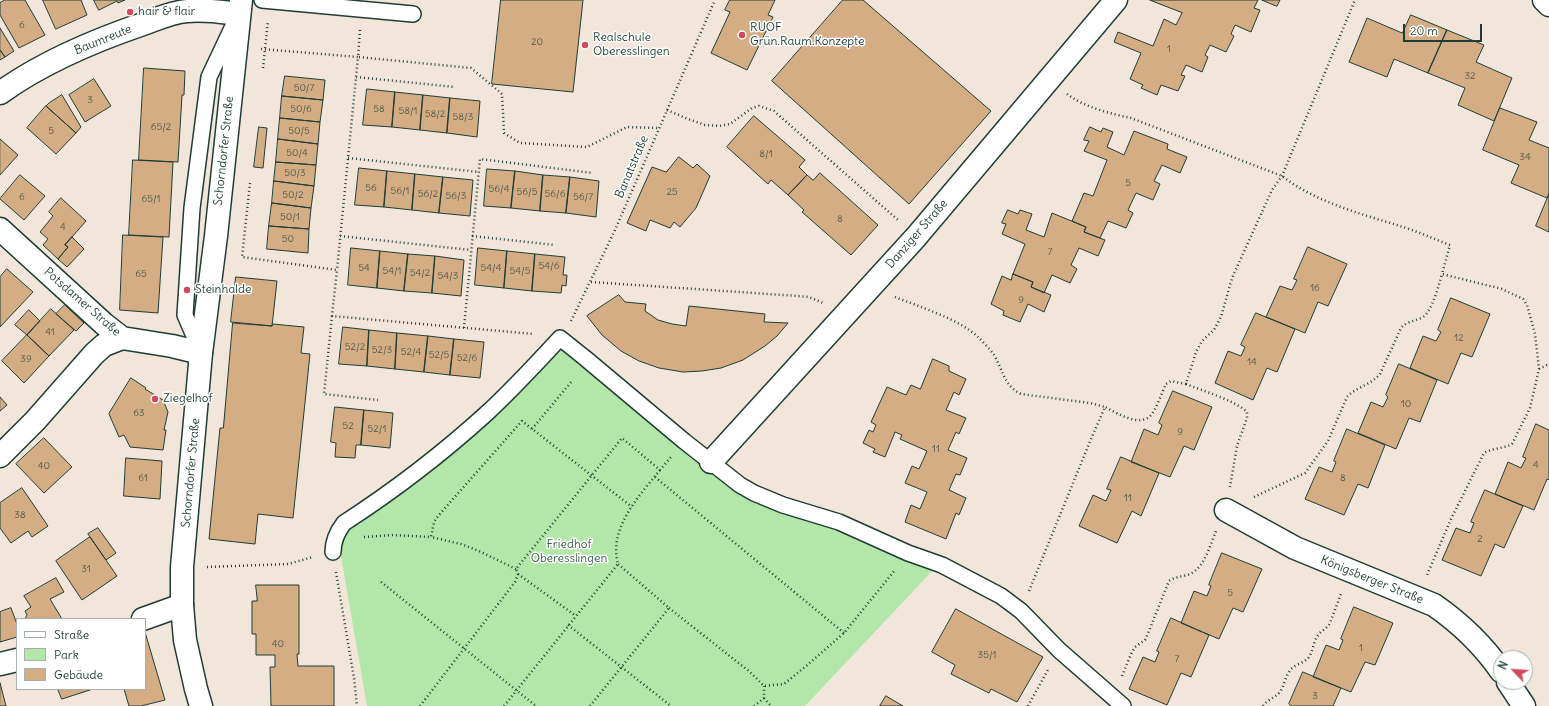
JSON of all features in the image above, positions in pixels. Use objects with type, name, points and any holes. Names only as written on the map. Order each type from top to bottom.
[{"type":"street","name":"Danziger Straße","points":[[711,462],[916,236],[1116,0]]},
{"type":"street","points":[[1544,0],[1549,6]]},
{"type":"street","name":"Schorndorfer Straße","points":[[201,706],[185,640],[182,605],[182,567],[202,354],[240,7]]},
{"type":"street","name":"Baumreute","points":[[0,93],[51,62],[94,42],[167,16],[186,11],[205,11],[240,7]]},
{"type":"street","name":"Potsdamer Straße","points":[[0,228],[104,324],[122,338],[172,346],[202,354]]},
{"type":"street","points":[[0,456],[35,422],[94,354],[104,345],[122,338]]},
{"type":"street","name":"Königsberger Straße","points":[[1226,510],[1295,548],[1434,605],[1464,628],[1493,661]]},
{"type":"street","points":[[146,618],[182,605]]},
{"type":"street","points":[[0,664],[16,660]]},
{"type":"street","points":[[1513,690],[1524,706]]},
{"type":"lane","points":[[266,1],[413,14]]},
{"type":"lane","points":[[202,354],[185,315],[192,208],[209,77],[240,7]]},
{"type":"lane","points":[[333,552],[333,543],[338,531],[344,523],[404,481],[465,432],[519,382],[560,338],[684,441],[740,485],[754,493],[783,505],[839,522],[908,553],[928,559],[1001,596],[1021,611],[1059,650],[1118,701]]},
{"type":"path","name":"Banatstraße","points":[[560,338],[591,282],[615,230],[715,0]]},
{"type":"path","points":[[1186,384],[1196,352],[1202,341],[1214,330],[1221,317],[1232,278],[1272,190],[1282,176],[1355,0]]},
{"type":"path","points":[[263,68],[266,1]]},
{"type":"path","points":[[362,9],[324,394],[378,400]]},
{"type":"path","points":[[235,48],[265,49],[470,68],[502,94],[504,133],[520,143],[587,147],[626,127],[659,128]]},
{"type":"path","points":[[356,77],[455,87]]},
{"type":"path","points":[[1048,79],[1073,99],[1110,114],[1131,118],[1282,176],[1297,187],[1313,195],[1367,217],[1405,228],[1450,245],[1429,311],[1424,316],[1405,324],[1401,328],[1380,374],[1376,379],[1351,392],[1347,397],[1328,441],[1305,474],[1226,510]]},
{"type":"path","points":[[667,110],[705,125],[719,126],[730,124],[752,108],[759,106],[774,112],[916,236]]},
{"type":"path","points":[[348,158],[479,172]]},
{"type":"path","points":[[464,328],[480,159],[593,173]]},
{"type":"path","points":[[250,183],[242,257],[337,270]]},
{"type":"path","points":[[340,236],[471,250]]},
{"type":"path","points":[[472,236],[556,245]]},
{"type":"path","points":[[1417,598],[1451,519],[1484,453],[1488,450],[1506,447],[1512,444],[1530,408],[1539,369],[1535,334],[1527,305],[1523,299],[1502,289],[1442,274]]},
{"type":"path","points":[[591,282],[809,297],[830,307],[843,318]]},
{"type":"path","points":[[871,287],[957,322],[977,336],[994,355],[1008,384],[1014,391],[1021,394],[1090,403],[1105,407],[1133,419],[1142,420],[1151,415],[1166,384],[1171,381],[1186,384],[1229,401],[1242,407],[1246,412],[1247,418],[1237,446],[1226,510],[1197,570],[1189,575],[1174,577],[1169,581],[1150,631],[1145,640],[1135,647],[1131,654],[1118,701]]},
{"type":"path","points":[[332,316],[525,333],[560,338]]},
{"type":"path","points":[[1539,369],[1549,364]]},
{"type":"path","points":[[532,429],[572,381]]},
{"type":"path","points":[[1021,611],[1105,407]]},
{"type":"path","points":[[432,537],[434,522],[438,516],[522,421],[632,507]]},
{"type":"path","points":[[516,569],[622,438],[660,470]]},
{"type":"path","points":[[684,441],[632,507],[623,522],[617,536],[615,554],[618,564],[750,672],[764,686],[764,698],[771,706]]},
{"type":"path","points":[[655,477],[716,529],[844,633]]},
{"type":"path","points":[[358,537],[393,535],[432,537],[461,544],[516,569],[518,574],[576,616]]},
{"type":"path","points":[[182,567],[288,564],[333,552],[354,678],[357,706]]},
{"type":"path","points":[[764,686],[784,684],[844,633],[908,553]]},
{"type":"path","points":[[504,706],[618,564]]},
{"type":"path","points":[[1263,706],[1279,692],[1293,666],[1309,657],[1316,637],[1320,632],[1328,628],[1350,571]]},
{"type":"path","points":[[420,706],[515,582],[518,574]]},
{"type":"path","points":[[381,582],[536,706]]},
{"type":"path","points":[[590,706],[670,608]]},
{"type":"path","points":[[568,625],[671,706]]},
{"type":"path","points":[[1028,706],[1059,650]]},
{"type":"path","points":[[754,706],[764,698]]},
{"type":"green space","name":"Friedhof Oberesslingen","points":[[561,343],[749,497],[839,527],[935,568],[805,706],[367,706],[340,551],[347,528]]},
{"type":"building","points":[[5,0],[25,0],[45,35],[19,48],[0,15],[0,3]]},
{"type":"building","points":[[43,0],[81,0],[87,15],[56,29]]},
{"type":"building","points":[[94,0],[125,0],[118,3],[117,1],[99,10]]},
{"type":"building","points":[[501,0],[583,0],[573,92],[492,84]]},
{"type":"building","name":"RUOF Grün.Raum.Konzepte","points":[[730,0],[775,0],[768,15],[773,17],[747,70],[711,53],[730,12],[725,10]]},
{"type":"building","points":[[843,0],[863,0],[991,111],[909,204],[772,81]]},
{"type":"building","points":[[1150,0],[1258,0],[1254,8],[1260,10],[1251,32],[1235,25],[1231,34],[1234,36],[1226,52],[1210,45],[1205,55],[1208,57],[1202,72],[1186,65],[1181,75],[1185,76],[1178,91],[1161,85],[1157,95],[1141,88],[1143,85],[1130,79],[1141,53],[1114,42],[1118,32],[1153,46],[1164,19],[1176,25],[1182,13]]},
{"type":"building","points":[[1262,0],[1280,0],[1277,6]]},
{"type":"building","points":[[1411,15],[1447,30],[1428,73],[1394,59],[1387,77],[1349,62],[1367,18],[1402,33]]},
{"type":"building","points":[[0,28],[14,51],[5,57],[0,50]]},
{"type":"building","points":[[1447,30],[1484,45],[1476,62],[1512,78],[1494,121],[1458,105],[1465,88],[1428,73]]},
{"type":"building","points":[[0,50],[5,57],[0,60]]},
{"type":"building","points":[[144,68],[185,71],[178,162],[139,160]]},
{"type":"building","points":[[285,76],[325,80],[323,100],[282,96]]},
{"type":"building","points":[[94,79],[111,106],[85,122],[69,95]]},
{"type":"building","points":[[367,89],[395,92],[392,127],[363,125]]},
{"type":"building","points":[[395,92],[423,95],[420,130],[392,127]]},
{"type":"building","points":[[62,95],[81,127],[76,133],[46,106]]},
{"type":"building","points":[[423,95],[450,98],[447,133],[420,130]]},
{"type":"building","points":[[282,96],[323,100],[320,122],[280,118]]},
{"type":"building","points":[[450,98],[480,101],[477,137],[447,133]]},
{"type":"building","points":[[46,106],[76,133],[56,154],[27,128]]},
{"type":"building","points":[[1500,108],[1537,122],[1529,140],[1549,148],[1549,194],[1547,198],[1511,183],[1519,165],[1483,150]]},
{"type":"building","points":[[754,116],[805,160],[799,167],[807,175],[788,195],[771,180],[768,184],[727,147]]},
{"type":"building","points":[[280,118],[320,122],[318,144],[278,139]]},
{"type":"building","points":[[259,127],[267,128],[263,168],[254,167]]},
{"type":"building","points":[[1090,127],[1101,132],[1103,128],[1113,132],[1107,147],[1124,155],[1134,131],[1168,144],[1167,149],[1187,157],[1180,173],[1162,165],[1154,181],[1160,184],[1153,200],[1136,193],[1128,210],[1133,213],[1126,228],[1108,221],[1100,238],[1084,232],[1086,227],[1072,221],[1084,193],[1093,196],[1107,160],[1084,151],[1089,141],[1084,140]]},
{"type":"building","points":[[0,139],[18,155],[0,175]]},
{"type":"building","points":[[278,139],[318,144],[316,165],[276,162]]},
{"type":"building","points":[[679,157],[693,168],[697,164],[710,176],[696,208],[680,227],[674,222],[670,228],[650,220],[646,231],[627,223],[652,167],[666,172]]},
{"type":"building","points":[[133,160],[173,162],[169,237],[129,235]]},
{"type":"building","points":[[276,162],[316,165],[314,186],[274,181]]},
{"type":"building","points":[[359,168],[387,171],[384,207],[355,205]]},
{"type":"building","points":[[487,169],[515,171],[511,208],[484,206]]},
{"type":"building","points":[[387,171],[415,174],[412,210],[384,207]]},
{"type":"building","points":[[515,171],[543,175],[540,211],[511,208]]},
{"type":"building","points":[[820,173],[878,225],[851,255],[802,212],[804,210],[788,195],[807,175],[813,180]]},
{"type":"building","points":[[415,174],[443,177],[439,213],[412,210]]},
{"type":"building","points":[[20,175],[45,196],[24,220],[0,199]]},
{"type":"building","points":[[543,175],[570,177],[566,213],[540,211]]},
{"type":"building","points":[[443,177],[473,180],[470,216],[439,213]]},
{"type":"building","points":[[570,177],[599,181],[596,217],[566,213]]},
{"type":"building","points":[[274,181],[314,186],[311,208],[272,203]]},
{"type":"building","points":[[1549,194],[1549,232],[1536,226]]},
{"type":"building","points":[[61,198],[86,221],[65,245],[68,247],[58,259],[43,245],[48,239],[40,232],[53,216],[49,212]]},
{"type":"building","points":[[272,203],[311,208],[309,229],[269,226]]},
{"type":"building","points":[[1008,210],[1018,214],[1020,210],[1032,214],[1026,230],[1044,237],[1052,213],[1086,227],[1084,232],[1105,240],[1098,256],[1079,248],[1071,265],[1077,269],[1070,283],[1052,275],[1044,293],[1031,287],[1033,282],[1013,274],[1025,244],[1002,234],[1006,224],[1002,223]]},
{"type":"building","points":[[269,226],[309,229],[308,253],[267,249]]},
{"type":"building","points":[[123,235],[163,237],[158,313],[120,310]]},
{"type":"building","points":[[72,237],[84,249],[67,267],[58,259],[68,247],[65,245]]},
{"type":"building","points":[[1308,247],[1347,264],[1328,306],[1318,302],[1305,333],[1266,317],[1280,286],[1292,290],[1297,280],[1294,279]]},
{"type":"building","points":[[351,248],[380,251],[377,288],[348,285]]},
{"type":"building","points":[[478,248],[507,251],[504,288],[475,285]]},
{"type":"building","points":[[380,251],[408,254],[404,291],[377,288]]},
{"type":"building","points":[[507,251],[535,254],[532,291],[504,288]]},
{"type":"building","points":[[408,254],[435,256],[432,293],[404,291]]},
{"type":"building","points":[[535,254],[565,257],[563,275],[567,275],[566,286],[562,285],[561,293],[532,291]]},
{"type":"building","points":[[435,256],[464,260],[461,296],[432,293]]},
{"type":"building","points":[[7,269],[33,292],[0,327],[0,277]]},
{"type":"building","points":[[1013,274],[1033,282],[1031,287],[1051,295],[1044,312],[1028,304],[1020,322],[1003,315],[1004,311],[991,304],[1002,276],[1011,280]]},
{"type":"building","points":[[236,277],[277,281],[272,326],[231,322]]},
{"type":"building","points":[[619,295],[625,302],[646,304],[645,311],[658,320],[672,324],[686,326],[689,306],[765,314],[764,322],[788,323],[777,336],[765,346],[743,360],[721,368],[683,372],[659,368],[639,361],[621,351],[602,335],[587,316]]},
{"type":"building","points":[[1451,298],[1490,314],[1472,357],[1461,353],[1448,384],[1410,368],[1423,336],[1436,341],[1441,332],[1438,330]]},
{"type":"building","points":[[65,305],[84,323],[76,331],[56,314]]},
{"type":"building","points":[[51,309],[74,330],[49,356],[27,335]]},
{"type":"building","points":[[29,310],[40,321],[27,335],[15,325]]},
{"type":"building","points":[[1256,313],[1295,329],[1277,372],[1267,368],[1253,400],[1215,383],[1228,351],[1241,356],[1245,347],[1241,345]]},
{"type":"building","points":[[233,323],[272,326],[273,324],[304,327],[301,353],[310,354],[293,518],[258,514],[255,544],[209,539],[220,428],[223,428]]},
{"type":"building","points":[[343,327],[369,330],[367,366],[339,364]]},
{"type":"building","points":[[369,330],[397,333],[395,369],[367,366]]},
{"type":"building","points":[[397,333],[428,336],[424,372],[395,369]]},
{"type":"building","points":[[27,335],[49,356],[24,383],[2,361]]},
{"type":"building","points":[[428,336],[454,339],[450,375],[424,372]]},
{"type":"building","points":[[454,339],[484,342],[480,378],[450,375]]},
{"type":"building","points":[[933,359],[949,366],[949,371],[966,379],[959,395],[954,392],[946,410],[966,418],[959,434],[956,432],[948,450],[967,458],[960,475],[956,474],[949,490],[966,498],[959,515],[956,513],[946,539],[905,522],[911,505],[920,509],[927,492],[905,483],[912,466],[919,469],[927,451],[900,439],[902,435],[895,432],[885,457],[873,452],[875,449],[863,443],[869,430],[873,432],[876,425],[871,422],[887,387],[906,395],[911,385],[920,389]]},
{"type":"building","points":[[1399,364],[1437,380],[1420,422],[1409,418],[1396,449],[1358,433],[1371,402],[1383,407],[1388,397],[1386,395]]},
{"type":"building","points":[[131,378],[163,400],[168,412],[164,430],[166,430],[163,450],[130,447],[124,435],[119,437],[109,414]]},
{"type":"building","points":[[1173,391],[1212,407],[1194,450],[1184,446],[1170,477],[1131,462],[1144,429],[1158,435],[1162,425],[1159,423]]},
{"type":"building","points":[[0,397],[7,405],[0,411]]},
{"type":"building","points":[[335,407],[364,410],[361,445],[356,445],[355,458],[335,457],[336,443],[331,442]]},
{"type":"building","points":[[364,410],[393,413],[390,448],[361,445]]},
{"type":"building","points":[[1536,424],[1549,430],[1549,480],[1547,479],[1534,510],[1495,494],[1508,462],[1521,468],[1526,458],[1523,457]]},
{"type":"building","points":[[1347,429],[1385,445],[1368,488],[1358,484],[1344,515],[1305,499],[1319,467],[1332,472],[1336,462],[1334,461]]},
{"type":"building","points":[[44,438],[72,467],[44,493],[16,464]]},
{"type":"building","points":[[1121,457],[1159,473],[1141,516],[1132,511],[1117,543],[1079,526],[1093,495],[1106,501],[1111,490],[1107,489]]},
{"type":"building","points":[[126,458],[162,461],[160,499],[124,496]]},
{"type":"building","points":[[22,488],[48,526],[32,537],[28,531],[11,543],[0,528],[0,503]]},
{"type":"building","points":[[1485,490],[1523,506],[1504,548],[1495,544],[1481,576],[1442,560],[1456,528],[1470,533],[1474,523],[1471,522]]},
{"type":"building","points":[[98,528],[116,553],[106,560],[88,534]]},
{"type":"building","points":[[90,537],[117,576],[82,600],[56,561]]},
{"type":"building","points":[[1222,553],[1262,569],[1243,612],[1233,608],[1219,639],[1181,623],[1194,591],[1207,596],[1211,586],[1209,585]]},
{"type":"building","points":[[56,578],[64,592],[50,599],[61,618],[26,618],[27,615],[25,611],[31,607],[24,596]]},
{"type":"building","points":[[256,585],[299,585],[298,666],[334,666],[334,706],[271,706],[270,667],[275,667],[275,655],[256,655],[256,634],[252,634],[252,601],[257,601]]},
{"type":"building","points":[[1354,607],[1393,623],[1375,665],[1365,662],[1351,692],[1313,677],[1326,645],[1339,650],[1343,640],[1341,639]]},
{"type":"building","points":[[11,608],[16,621],[16,637],[0,642],[0,612]]},
{"type":"building","points":[[956,609],[1043,657],[1017,702],[991,689],[989,693],[951,674],[955,665],[932,652]]},
{"type":"building","points":[[1171,618],[1209,635],[1191,677],[1181,673],[1167,705],[1129,689],[1143,657],[1155,662],[1159,652],[1157,651]]},
{"type":"building","points":[[146,635],[165,700],[141,706],[129,706],[124,690],[146,690]]},
{"type":"building","points":[[1303,672],[1341,688],[1333,706],[1291,706],[1289,704]]},
{"type":"building","points":[[0,683],[6,706],[0,706]]},
{"type":"building","points":[[58,690],[90,690],[62,699]]},
{"type":"building","points":[[886,696],[903,706],[880,706]]},
{"type":"place","name":"hair & flair","points":[[130,12]]},
{"type":"place","name":"RUOF Grün.Raum.Konzepte","points":[[742,35]]},
{"type":"place","name":"Realschule Oberesslingen","points":[[585,45]]},
{"type":"place","name":"Steinhalde","points":[[187,290]]},
{"type":"place","name":"Ziegelhof","points":[[155,399]]}]
